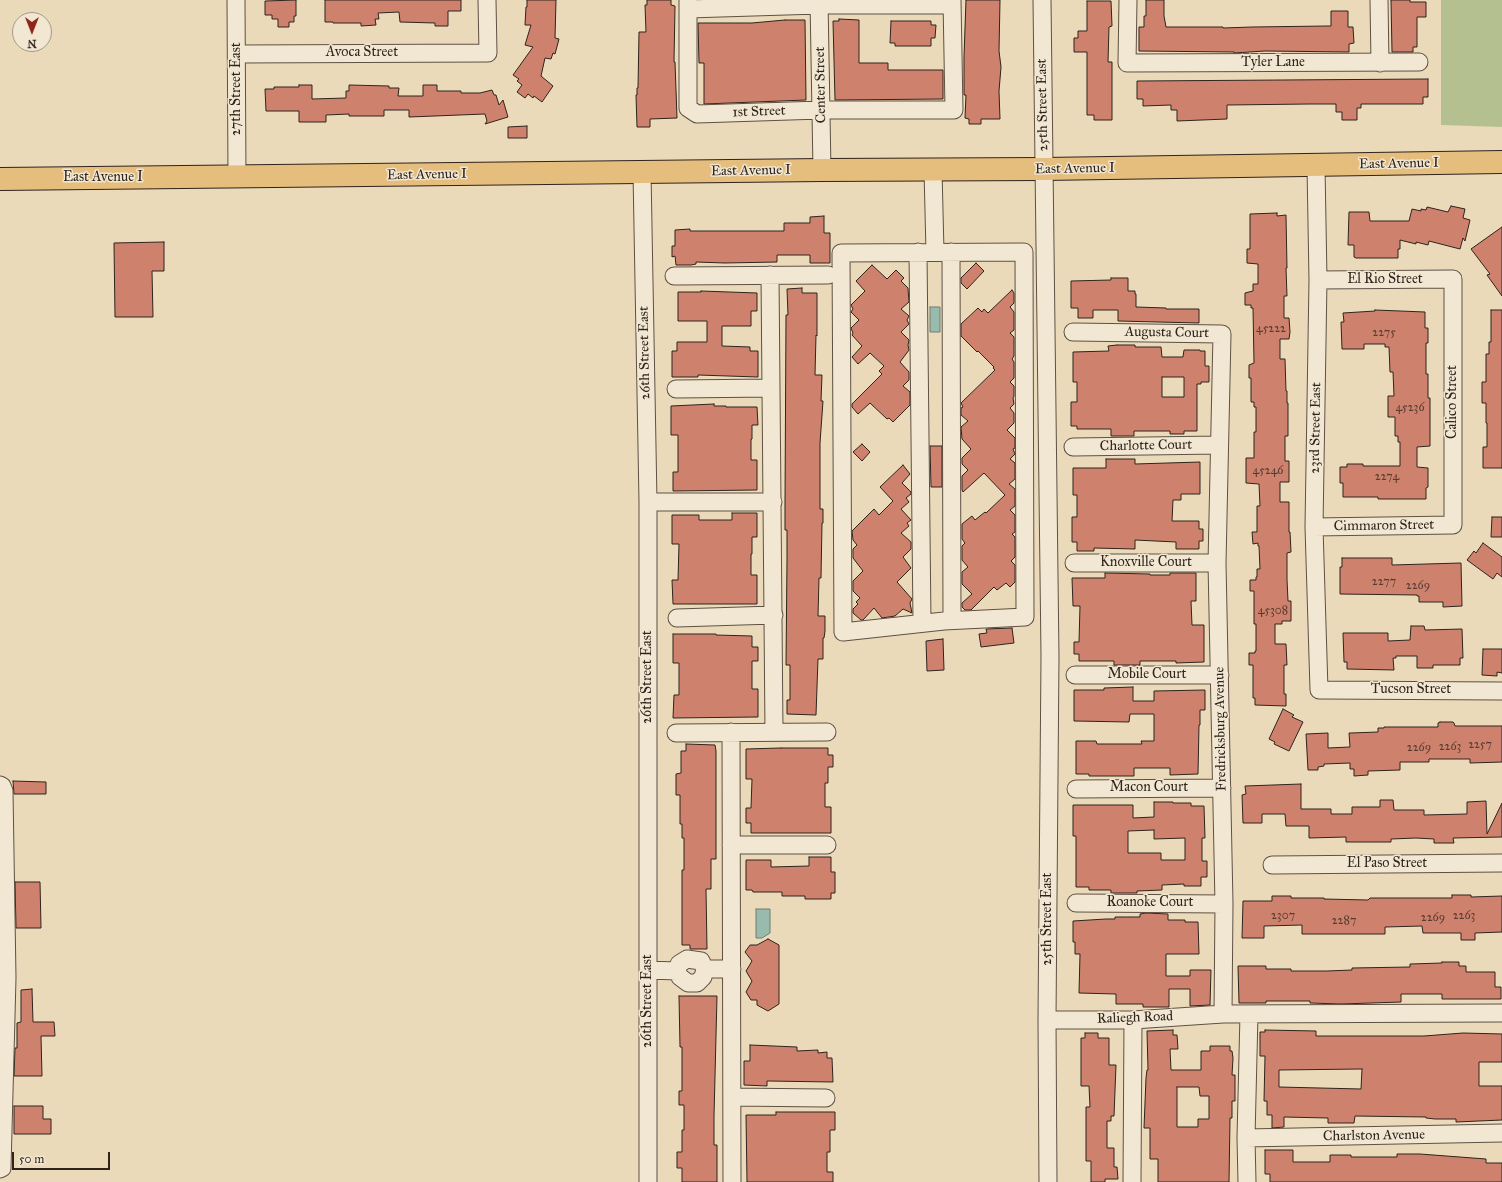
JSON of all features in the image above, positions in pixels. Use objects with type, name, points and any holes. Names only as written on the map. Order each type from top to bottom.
[{"type":"main road","name":"East Avenue I","points":[[0,179],[1316,166],[1502,162]]},
{"type":"street","name":"27th Street East","points":[[236,0],[237,177]]},
{"type":"street","name":"Avoca Street","points":[[237,54],[488,53],[488,0]]},
{"type":"street","name":"25th Street East","points":[[1042,0],[1050,656],[1047,1020],[1048,1182]]},
{"type":"street","name":"Tyler Lane","points":[[1128,0],[1127,63],[1418,62]]},
{"type":"street","points":[[1379,0],[1380,63]]},
{"type":"street","points":[[688,5],[819,2],[952,2]]},
{"type":"street","name":"Center Street","points":[[819,2],[822,170]]},
{"type":"street","name":"1st Street","points":[[688,5],[688,108],[697,114],[821,110],[954,110],[952,2]]},
{"type":"street","name":"23rd Street East","points":[[1316,166],[1318,280],[1314,527],[1319,690]]},
{"type":"street","points":[[933,170],[943,252],[952,620]]},
{"type":"street","name":"26th Street East","points":[[642,172],[648,502],[648,1182]]},
{"type":"street","points":[[841,252],[918,252],[1024,252],[1025,617],[952,620],[843,632],[841,252]]},
{"type":"street","points":[[918,252],[922,623]]},
{"type":"street","points":[[770,275],[774,732]]},
{"type":"street","points":[[674,276],[828,275]]},
{"type":"street","name":"El Rio Street","points":[[1318,280],[1453,279]]},
{"type":"street","name":"Calico Street","points":[[1453,279],[1453,525]]},
{"type":"street","name":"Augusta Court","points":[[1072,332],[1222,334],[1219,445]]},
{"type":"street","points":[[676,389],[771,388]]},
{"type":"street","name":"Charlotte Court","points":[[1073,446],[1219,445]]},
{"type":"street","name":"Fredricksburg Avenue","points":[[1219,445],[1217,563],[1224,904],[1223,1014]]},
{"type":"street","points":[[648,502],[772,502]]},
{"type":"street","name":"Cimmaron Street","points":[[1314,527],[1453,525]]},
{"type":"street","name":"Knoxville Court","points":[[1074,563],[1217,563]]},
{"type":"street","points":[[676,618],[774,615]]},
{"type":"street","name":"Mobile Court","points":[[1075,675],[1220,675]]},
{"type":"street","name":"Tucson Street","points":[[1319,690],[1502,691]]},
{"type":"street","points":[[731,732],[732,1182]]},
{"type":"street","points":[[676,733],[827,732]]},
{"type":"street","points":[[0,785],[4,791],[2,1168],[0,1169]]},
{"type":"street","name":"Macon Court","points":[[1076,789],[1222,788]]},
{"type":"street","points":[[731,845],[827,845]]},
{"type":"street","name":"El Paso Street","points":[[1272,865],[1502,863]]},
{"type":"street","name":"Roanoke Court","points":[[1076,903],[1224,904]]},
{"type":"street","points":[[648,970],[677,971],[680,977],[688,983],[697,983],[703,977],[705,969],[732,969]]},
{"type":"street","name":"Raliegh Road","points":[[1047,1020],[1133,1020],[1223,1014],[1502,1013]]},
{"type":"street","points":[[1247,1182],[1246,1138],[1249,1014]]},
{"type":"street","points":[[1132,1182],[1133,1020]]},
{"type":"street","points":[[732,1097],[826,1098]]},
{"type":"street","name":"Charlston Avenue","points":[[1246,1138],[1502,1133]]},
{"type":"green space","points":[[1441,0],[1502,0],[1502,127],[1441,125]]},
{"type":"shaded area","points":[[930,307],[940,307],[940,332],[930,332]]},
{"type":"shaded area","points":[[756,909],[770,909],[770,933],[762,938],[756,938]]},
{"type":"building","points":[[296,0],[296,16],[294,16],[294,22],[289,22],[289,27],[278,27],[278,19],[272,19],[272,15],[265,15],[265,1]]},
{"type":"building","points":[[325,0],[461,0],[461,11],[448,11],[448,26],[435,26],[435,23],[400,22],[399,12],[378,13],[379,19],[375,19],[376,25],[361,26],[361,23],[325,22]]},
{"type":"building","points":[[527,0],[556,0],[555,38],[559,39],[555,54],[553,53],[551,59],[545,58],[541,76],[553,86],[542,102],[534,96],[533,98],[528,94],[525,98],[517,92],[522,85],[517,81],[519,79],[513,75],[533,47],[525,45],[531,25],[525,25]]},
{"type":"building","points":[[647,0],[671,0],[671,5],[675,6],[674,62],[677,118],[650,119],[650,127],[637,127],[636,95],[638,88],[639,32],[646,32],[645,5],[647,5]]},
{"type":"building","points":[[966,0],[1000,0],[1000,119],[981,119],[981,124],[969,124],[969,119],[965,118],[966,95],[964,95],[964,57]]},
{"type":"building","points":[[1146,0],[1164,0],[1166,27],[1223,28],[1331,26],[1331,11],[1348,11],[1348,27],[1353,27],[1354,43],[1349,44],[1349,52],[1265,51],[1234,53],[1139,51],[1139,27],[1144,27]]},
{"type":"building","points":[[1391,0],[1426,2],[1426,17],[1417,17],[1417,47],[1413,47],[1413,52],[1392,52]]},
{"type":"building","points":[[1087,1],[1111,1],[1112,26],[1109,27],[1108,62],[1112,62],[1112,120],[1094,120],[1094,115],[1087,115],[1087,52],[1074,52],[1074,38],[1078,38],[1078,31],[1087,31]]},
{"type":"building","points":[[839,19],[859,20],[859,63],[888,63],[888,70],[943,70],[943,99],[835,100],[833,21],[839,21]]},
{"type":"building","points":[[805,20],[806,100],[704,104],[704,63],[699,63],[698,23],[752,23]]},
{"type":"building","points":[[891,21],[931,21],[931,25],[936,25],[935,38],[931,38],[931,46],[895,46],[895,43],[890,43]]},
{"type":"building","points":[[1428,79],[1428,97],[1423,97],[1423,104],[1361,104],[1361,108],[1357,108],[1357,120],[1342,120],[1342,112],[1336,112],[1336,104],[1309,104],[1227,105],[1227,119],[1177,121],[1177,110],[1171,110],[1171,105],[1143,106],[1143,99],[1137,99],[1137,81]]},
{"type":"building","points":[[299,85],[312,85],[312,99],[346,98],[346,91],[349,91],[349,85],[389,86],[389,88],[399,88],[398,96],[423,96],[423,85],[437,85],[437,91],[461,91],[461,93],[480,93],[492,90],[494,95],[496,95],[499,105],[503,100],[508,117],[485,124],[487,121],[485,114],[409,117],[409,110],[384,110],[384,116],[349,116],[349,114],[326,115],[326,122],[299,122],[299,111],[266,111],[265,89],[274,89],[274,87],[299,87]]},
{"type":"building","points":[[527,126],[527,138],[508,138],[508,127]]},
{"type":"building","points":[[1451,206],[1465,209],[1463,218],[1470,220],[1465,241],[1463,238],[1460,249],[1429,241],[1428,245],[1400,240],[1398,258],[1356,258],[1354,257],[1354,245],[1348,245],[1349,212],[1369,212],[1370,221],[1409,221],[1412,209],[1421,211],[1421,209],[1426,210],[1427,207],[1448,212]]},
{"type":"building","points":[[1277,213],[1277,216],[1286,215],[1287,296],[1284,296],[1284,318],[1289,318],[1290,332],[1289,339],[1280,339],[1280,359],[1285,359],[1288,403],[1288,436],[1285,436],[1285,461],[1289,461],[1289,482],[1280,482],[1280,502],[1289,502],[1291,552],[1287,553],[1287,579],[1288,601],[1291,601],[1291,621],[1282,621],[1282,624],[1275,624],[1275,644],[1286,644],[1287,665],[1284,665],[1284,694],[1286,694],[1286,706],[1255,705],[1255,698],[1253,698],[1253,665],[1249,665],[1249,653],[1255,653],[1256,651],[1254,591],[1250,591],[1250,580],[1256,580],[1257,569],[1260,569],[1259,546],[1258,543],[1253,544],[1252,532],[1257,532],[1257,506],[1260,506],[1259,484],[1246,483],[1246,458],[1254,458],[1256,407],[1254,407],[1254,402],[1251,402],[1251,378],[1249,378],[1249,365],[1254,363],[1253,308],[1251,308],[1251,305],[1245,305],[1245,293],[1253,291],[1253,284],[1258,284],[1258,264],[1247,263],[1247,249],[1250,249],[1250,214]]},
{"type":"building","points":[[824,216],[824,233],[830,233],[830,263],[810,263],[810,255],[777,255],[777,262],[696,262],[696,264],[691,265],[676,265],[675,256],[672,257],[672,246],[675,246],[675,230],[784,231],[784,223],[810,223],[810,217]]},
{"type":"building","points":[[1502,227],[1502,296],[1487,275],[1490,274],[1471,249]]},
{"type":"building","points":[[164,242],[164,271],[152,271],[153,317],[115,317],[114,243]]},
{"type":"building","points":[[976,263],[984,271],[967,289],[961,283],[961,278]]},
{"type":"building","points":[[872,265],[887,279],[896,270],[904,278],[901,281],[908,288],[909,302],[901,309],[909,316],[907,320],[909,324],[901,332],[909,340],[909,350],[900,362],[909,372],[909,380],[903,386],[910,392],[910,405],[893,422],[889,418],[887,419],[870,403],[858,414],[852,407],[852,404],[882,374],[879,371],[884,366],[870,353],[858,364],[852,357],[862,346],[852,335],[853,333],[851,328],[859,320],[851,312],[853,309],[851,305],[865,291],[856,281]]},
{"type":"building","points":[[1111,278],[1128,278],[1128,291],[1135,291],[1136,294],[1136,307],[1199,309],[1199,323],[1118,321],[1118,310],[1093,310],[1093,318],[1078,318],[1078,308],[1071,308],[1071,281],[1111,280]]},
{"type":"building","points":[[802,288],[802,293],[817,293],[815,375],[822,375],[821,401],[823,401],[820,443],[820,509],[823,509],[823,523],[818,616],[825,616],[825,631],[823,638],[823,659],[818,659],[816,715],[787,714],[787,700],[790,700],[790,665],[786,665],[786,315],[788,315],[787,289]]},
{"type":"building","points":[[1012,290],[1014,293],[1014,303],[1010,307],[1014,312],[1014,330],[1010,333],[1014,337],[1014,356],[1012,359],[1014,362],[1014,378],[1010,382],[1014,386],[1014,404],[1010,408],[1014,413],[1014,423],[1007,430],[1015,438],[1015,448],[1013,449],[1015,454],[1010,459],[1015,463],[1015,479],[1009,484],[1015,489],[1015,506],[1010,510],[1015,515],[1015,532],[1012,534],[1015,537],[1015,557],[1011,561],[1015,565],[1015,582],[1010,587],[1006,583],[997,590],[994,587],[971,610],[965,610],[962,607],[962,603],[972,594],[962,584],[962,572],[968,567],[962,560],[962,546],[965,543],[962,539],[962,524],[972,516],[975,520],[985,512],[986,513],[1005,495],[984,473],[963,492],[962,490],[962,476],[968,470],[962,464],[962,458],[971,449],[962,439],[961,427],[968,421],[961,415],[961,408],[963,407],[961,403],[995,370],[993,368],[994,367],[978,351],[977,352],[961,336],[961,324],[978,308],[982,312],[984,309],[988,313]]},
{"type":"building","points":[[701,291],[757,293],[757,311],[751,311],[751,326],[722,326],[722,346],[750,347],[750,351],[758,351],[758,377],[698,375],[698,377],[672,377],[672,351],[677,351],[677,342],[707,342],[707,321],[678,321],[678,292]]},
{"type":"building","points":[[1375,310],[1425,312],[1425,328],[1428,328],[1428,343],[1426,343],[1426,374],[1428,374],[1428,398],[1430,398],[1430,446],[1417,447],[1417,467],[1428,468],[1428,487],[1426,488],[1426,499],[1343,497],[1343,483],[1340,483],[1340,467],[1347,467],[1347,464],[1363,464],[1363,466],[1400,466],[1400,442],[1398,442],[1398,436],[1395,436],[1395,417],[1388,417],[1388,396],[1394,396],[1393,372],[1390,372],[1389,347],[1385,347],[1385,344],[1364,344],[1364,349],[1342,349],[1341,322],[1344,322],[1343,313]]},
{"type":"building","points":[[1491,310],[1502,310],[1502,468],[1483,468],[1483,447],[1487,447],[1487,423],[1486,403],[1482,403],[1482,382],[1486,382],[1486,354],[1489,354],[1489,342],[1491,342]]},
{"type":"building","points":[[1135,345],[1135,347],[1161,347],[1162,357],[1183,357],[1184,350],[1205,351],[1205,366],[1209,366],[1209,382],[1201,382],[1201,384],[1197,384],[1197,431],[1184,431],[1184,434],[1170,434],[1170,431],[1134,431],[1134,436],[1111,436],[1111,429],[1077,429],[1077,426],[1071,426],[1071,402],[1077,402],[1077,382],[1073,382],[1073,352],[1109,351],[1108,346]],"holes":[[[1162,377],[1184,377],[1184,397],[1162,397]]]},
{"type":"building","points":[[714,404],[714,406],[726,407],[757,407],[758,425],[752,425],[751,460],[757,460],[757,490],[673,491],[673,472],[678,472],[678,435],[671,435],[671,406]]},
{"type":"building","points":[[862,444],[870,452],[862,461],[853,452]]},
{"type":"building","points":[[930,446],[942,446],[942,487],[931,487]]},
{"type":"building","points":[[1106,459],[1135,459],[1135,464],[1200,462],[1200,494],[1181,494],[1181,500],[1173,500],[1172,521],[1199,521],[1199,529],[1203,529],[1203,541],[1199,541],[1199,549],[1176,549],[1176,542],[1135,540],[1135,549],[1094,548],[1094,551],[1077,551],[1077,542],[1072,542],[1072,517],[1077,517],[1077,495],[1073,495],[1073,468],[1106,468]]},
{"type":"building","points":[[903,465],[910,474],[902,483],[911,492],[911,494],[906,498],[909,502],[901,509],[911,520],[907,523],[909,526],[901,533],[911,542],[911,549],[903,557],[911,568],[897,582],[912,599],[910,603],[912,613],[903,609],[895,616],[882,618],[874,608],[863,620],[861,620],[853,613],[853,609],[858,604],[856,602],[860,598],[853,591],[853,581],[863,571],[853,558],[853,549],[857,545],[853,540],[852,531],[874,509],[879,515],[893,501],[880,487]]},
{"type":"building","points":[[732,513],[757,513],[757,537],[752,537],[751,575],[757,575],[757,604],[673,604],[672,580],[678,580],[679,544],[672,544],[672,515],[699,515],[699,520],[732,520]]},
{"type":"building","points":[[1492,517],[1502,517],[1502,537],[1491,537]]},
{"type":"building","points":[[1483,543],[1502,557],[1502,577],[1497,573],[1493,579],[1467,560],[1474,551],[1476,553]]},
{"type":"building","points":[[1342,558],[1392,558],[1392,565],[1461,563],[1462,606],[1443,607],[1443,602],[1419,602],[1419,596],[1417,595],[1340,594],[1340,567],[1342,567]]},
{"type":"building","points":[[1105,573],[1170,575],[1170,573],[1196,573],[1196,601],[1191,601],[1192,625],[1204,625],[1204,662],[1176,663],[1176,661],[1140,661],[1140,665],[1114,665],[1114,661],[1079,661],[1079,654],[1074,654],[1074,642],[1079,642],[1080,606],[1073,606],[1072,578],[1105,578]]},
{"type":"building","points":[[1411,626],[1424,626],[1425,630],[1462,629],[1463,658],[1460,658],[1460,665],[1433,665],[1433,668],[1417,668],[1417,656],[1396,656],[1396,658],[1393,658],[1394,670],[1347,669],[1347,662],[1344,662],[1343,633],[1388,633],[1388,641],[1410,640]]},
{"type":"building","points":[[1012,628],[1014,643],[981,647],[979,634],[987,633],[986,629]]},
{"type":"building","points":[[673,634],[752,636],[752,647],[758,647],[758,661],[752,661],[752,689],[758,689],[758,717],[673,718],[674,695],[679,695],[679,663],[673,663]]},
{"type":"building","points":[[943,639],[944,670],[927,671],[926,641]]},
{"type":"building","points":[[1483,649],[1502,649],[1502,673],[1497,672],[1497,676],[1482,675]]},
{"type":"building","points":[[1133,687],[1133,701],[1154,701],[1154,691],[1205,690],[1205,710],[1200,710],[1198,774],[1170,775],[1170,768],[1134,768],[1134,776],[1089,776],[1089,774],[1076,774],[1076,741],[1096,741],[1097,744],[1142,744],[1141,741],[1154,741],[1154,714],[1130,714],[1129,722],[1074,721],[1074,690],[1104,690],[1104,688]]},
{"type":"building","points":[[1283,709],[1294,715],[1292,717],[1303,722],[1289,751],[1274,744],[1275,742],[1269,739]]},
{"type":"building","points":[[1453,722],[1455,726],[1502,726],[1502,762],[1470,763],[1470,759],[1429,759],[1429,762],[1400,762],[1400,770],[1368,771],[1368,775],[1354,776],[1354,769],[1350,769],[1350,763],[1324,764],[1324,766],[1318,767],[1318,770],[1308,770],[1306,734],[1328,733],[1328,748],[1350,747],[1349,733],[1378,732],[1378,728],[1384,727],[1438,727],[1438,723]]},
{"type":"building","points":[[686,744],[715,745],[716,751],[716,859],[711,859],[711,889],[706,889],[707,949],[690,949],[690,945],[682,945],[682,870],[684,870],[684,838],[682,838],[682,824],[680,824],[680,795],[676,795],[676,774],[681,773],[681,751],[686,751]]},
{"type":"building","points":[[828,748],[828,755],[833,755],[833,767],[828,767],[828,783],[825,783],[825,807],[831,807],[831,833],[751,833],[751,823],[746,823],[746,808],[751,808],[752,779],[746,779],[746,749]]},
{"type":"building","points":[[13,781],[46,782],[46,794],[14,794]]},
{"type":"building","points":[[1301,784],[1301,809],[1331,809],[1331,814],[1352,814],[1352,807],[1380,807],[1380,800],[1393,800],[1394,810],[1424,810],[1424,815],[1467,814],[1467,802],[1486,801],[1487,834],[1502,803],[1502,837],[1453,838],[1454,843],[1434,843],[1434,839],[1416,838],[1391,839],[1391,842],[1346,842],[1346,837],[1309,838],[1309,826],[1286,826],[1285,814],[1262,814],[1262,823],[1243,823],[1242,795],[1246,794],[1245,786]]},
{"type":"building","points":[[1154,802],[1191,803],[1191,806],[1204,806],[1205,838],[1202,838],[1202,861],[1207,861],[1207,877],[1201,877],[1201,886],[1184,886],[1184,884],[1162,885],[1162,890],[1137,891],[1137,893],[1111,893],[1111,890],[1089,890],[1089,887],[1076,887],[1076,836],[1073,836],[1073,805],[1133,805],[1133,818],[1154,817]],"holes":[[[1154,830],[1154,839],[1185,838],[1185,860],[1161,860],[1161,853],[1128,853],[1128,831]]]},
{"type":"building","points":[[809,857],[831,857],[831,872],[835,872],[835,893],[831,893],[831,899],[805,899],[805,896],[782,896],[782,892],[753,892],[752,890],[746,890],[746,860],[771,860],[771,867],[809,866]]},
{"type":"building","points":[[15,882],[40,882],[41,928],[16,928]]},
{"type":"building","points":[[1452,895],[1471,895],[1471,897],[1502,896],[1502,932],[1475,933],[1475,940],[1461,940],[1461,933],[1423,933],[1422,926],[1385,927],[1385,934],[1302,934],[1302,925],[1264,926],[1264,938],[1242,938],[1243,901],[1272,901],[1272,896],[1291,896],[1291,898],[1368,900],[1370,898],[1452,898]]},
{"type":"building","points":[[1140,914],[1168,914],[1168,920],[1198,922],[1199,954],[1166,954],[1166,976],[1190,976],[1190,970],[1211,970],[1210,1005],[1190,1006],[1190,989],[1169,989],[1169,1007],[1143,1007],[1143,1004],[1116,1004],[1116,994],[1079,993],[1080,954],[1075,954],[1075,942],[1073,942],[1073,921],[1115,919],[1115,917],[1140,917]]},
{"type":"building","points":[[768,939],[779,945],[779,1004],[768,1011],[757,1005],[757,1000],[751,1000],[746,992],[752,981],[746,971],[752,961],[745,952],[750,945],[757,945]]},
{"type":"building","points":[[1459,962],[1459,966],[1466,966],[1466,972],[1495,972],[1495,987],[1501,987],[1501,999],[1442,999],[1442,994],[1401,994],[1401,1002],[1341,1004],[1310,1003],[1310,1001],[1266,1001],[1266,1003],[1239,1003],[1238,966],[1266,966],[1266,969],[1291,969],[1291,971],[1327,971],[1352,970],[1352,968],[1410,967],[1410,964]]},
{"type":"building","points":[[32,989],[33,1022],[54,1022],[55,1036],[41,1036],[42,1076],[14,1076],[15,1048],[17,1048],[17,1023],[21,1022],[21,990]]},
{"type":"building","points":[[679,996],[717,996],[714,1145],[717,1145],[717,1182],[682,1182],[682,1168],[677,1168],[677,1152],[682,1152],[682,1130],[684,1130],[684,1105],[679,1105],[679,1091],[682,1091],[682,1047],[680,1047]]},
{"type":"building","points":[[1173,1030],[1173,1035],[1177,1035],[1178,1049],[1170,1049],[1171,1070],[1201,1070],[1201,1051],[1210,1051],[1210,1046],[1230,1046],[1230,1051],[1232,1051],[1233,1058],[1232,1075],[1235,1075],[1235,1101],[1232,1101],[1232,1118],[1230,1118],[1229,1182],[1158,1182],[1158,1159],[1150,1159],[1150,1128],[1144,1128],[1146,1078],[1148,1070],[1147,1031]],"holes":[[[1177,1087],[1199,1087],[1200,1096],[1209,1096],[1209,1119],[1198,1119],[1198,1127],[1177,1127]]]},
{"type":"building","points":[[1265,1030],[1316,1031],[1316,1036],[1424,1036],[1463,1033],[1502,1034],[1502,1062],[1479,1062],[1479,1086],[1502,1086],[1502,1120],[1456,1122],[1456,1119],[1435,1119],[1426,1117],[1355,1116],[1354,1123],[1328,1123],[1328,1118],[1284,1117],[1284,1127],[1272,1128],[1272,1115],[1267,1115],[1267,1101],[1264,1101],[1265,1056],[1260,1056],[1260,1032],[1265,1032]],"holes":[[[1362,1069],[1361,1089],[1279,1087],[1279,1070]]]},
{"type":"building","points":[[1085,1033],[1098,1033],[1098,1038],[1109,1038],[1109,1065],[1116,1065],[1114,1116],[1111,1116],[1111,1121],[1107,1121],[1107,1148],[1114,1148],[1114,1167],[1117,1167],[1118,1179],[1105,1179],[1105,1182],[1091,1182],[1091,1161],[1086,1161],[1086,1107],[1090,1107],[1089,1086],[1081,1086],[1081,1038],[1085,1038]]},
{"type":"building","points":[[750,1045],[797,1047],[797,1051],[818,1050],[818,1053],[827,1052],[827,1058],[832,1058],[833,1082],[767,1081],[767,1086],[744,1085],[744,1061],[750,1061]]},
{"type":"building","points":[[14,1106],[43,1106],[43,1119],[51,1119],[51,1134],[14,1134]]},
{"type":"building","points":[[776,1112],[835,1112],[835,1130],[830,1130],[830,1152],[827,1152],[827,1172],[833,1172],[833,1182],[747,1182],[746,1115],[776,1115]]},
{"type":"building","points":[[1265,1150],[1293,1150],[1293,1162],[1330,1162],[1330,1155],[1351,1155],[1351,1157],[1397,1157],[1397,1154],[1420,1154],[1486,1159],[1486,1163],[1502,1163],[1502,1182],[1270,1182],[1270,1174],[1265,1174]]}]
